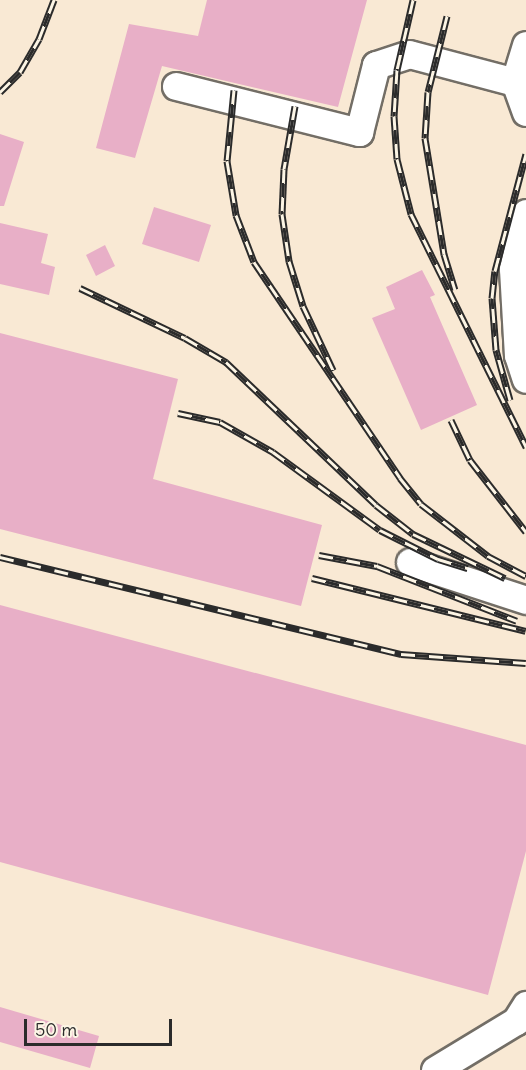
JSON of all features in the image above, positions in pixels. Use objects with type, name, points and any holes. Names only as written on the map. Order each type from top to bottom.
[{"type":"lane","points":[[526,45],[515,82],[526,112]]},
{"type":"lane","points":[[176,86],[359,132],[376,65],[409,54],[515,82]]},
{"type":"lane","points":[[526,213],[513,269],[518,355],[526,378]]},
{"type":"lane","points":[[410,562],[526,600]]},
{"type":"lane","points":[[435,1070],[516,1021],[526,1005]]},
{"type":"building","points":[[207,0],[367,0],[338,107],[162,66],[135,158],[96,148],[129,24],[198,36]]},
{"type":"building","points":[[0,134],[24,142],[4,206],[0,206]]},
{"type":"building","points":[[154,207],[211,225],[199,262],[142,244]]},
{"type":"building","points":[[0,223],[48,234],[41,263],[55,267],[49,295],[0,284]]},
{"type":"building","points":[[105,245],[115,266],[96,276],[86,255]]},
{"type":"building","points":[[422,270],[435,295],[430,297],[477,405],[421,430],[372,318],[395,309],[386,287]]},
{"type":"building","points":[[0,333],[178,379],[153,479],[322,525],[301,606],[0,529]]},
{"type":"building","points":[[0,605],[526,745],[526,851],[488,995],[0,862]]},
{"type":"building","points":[[0,1007],[99,1036],[90,1068],[0,1042]]},
{"type":"railway","points":[[0,92],[20,72],[39,39],[54,0]]},
{"type":"railway","points":[[413,0],[397,70],[394,116],[397,159],[411,214],[526,447]]},
{"type":"railway","points":[[447,16],[428,92],[425,138],[444,254],[455,289]]},
{"type":"railway","points":[[234,90],[227,161],[236,215],[254,262],[400,478],[421,504],[488,556],[526,576]]},
{"type":"railway","points":[[295,106],[284,169],[282,214],[289,261],[303,306],[333,370]]},
{"type":"railway","points":[[510,400],[496,350],[492,298],[495,271],[526,154]]},
{"type":"railway","points":[[80,288],[185,338],[226,362],[376,505],[413,534],[505,578]]},
{"type":"railway","points":[[178,413],[220,422],[273,452],[380,530],[438,559],[468,568]]},
{"type":"railway","points":[[451,420],[470,460],[526,532]]},
{"type":"railway","points":[[319,555],[377,566],[517,621]]},
{"type":"railway","points":[[0,557],[401,654],[526,663]]},
{"type":"railway","points":[[312,578],[526,631]]}]
